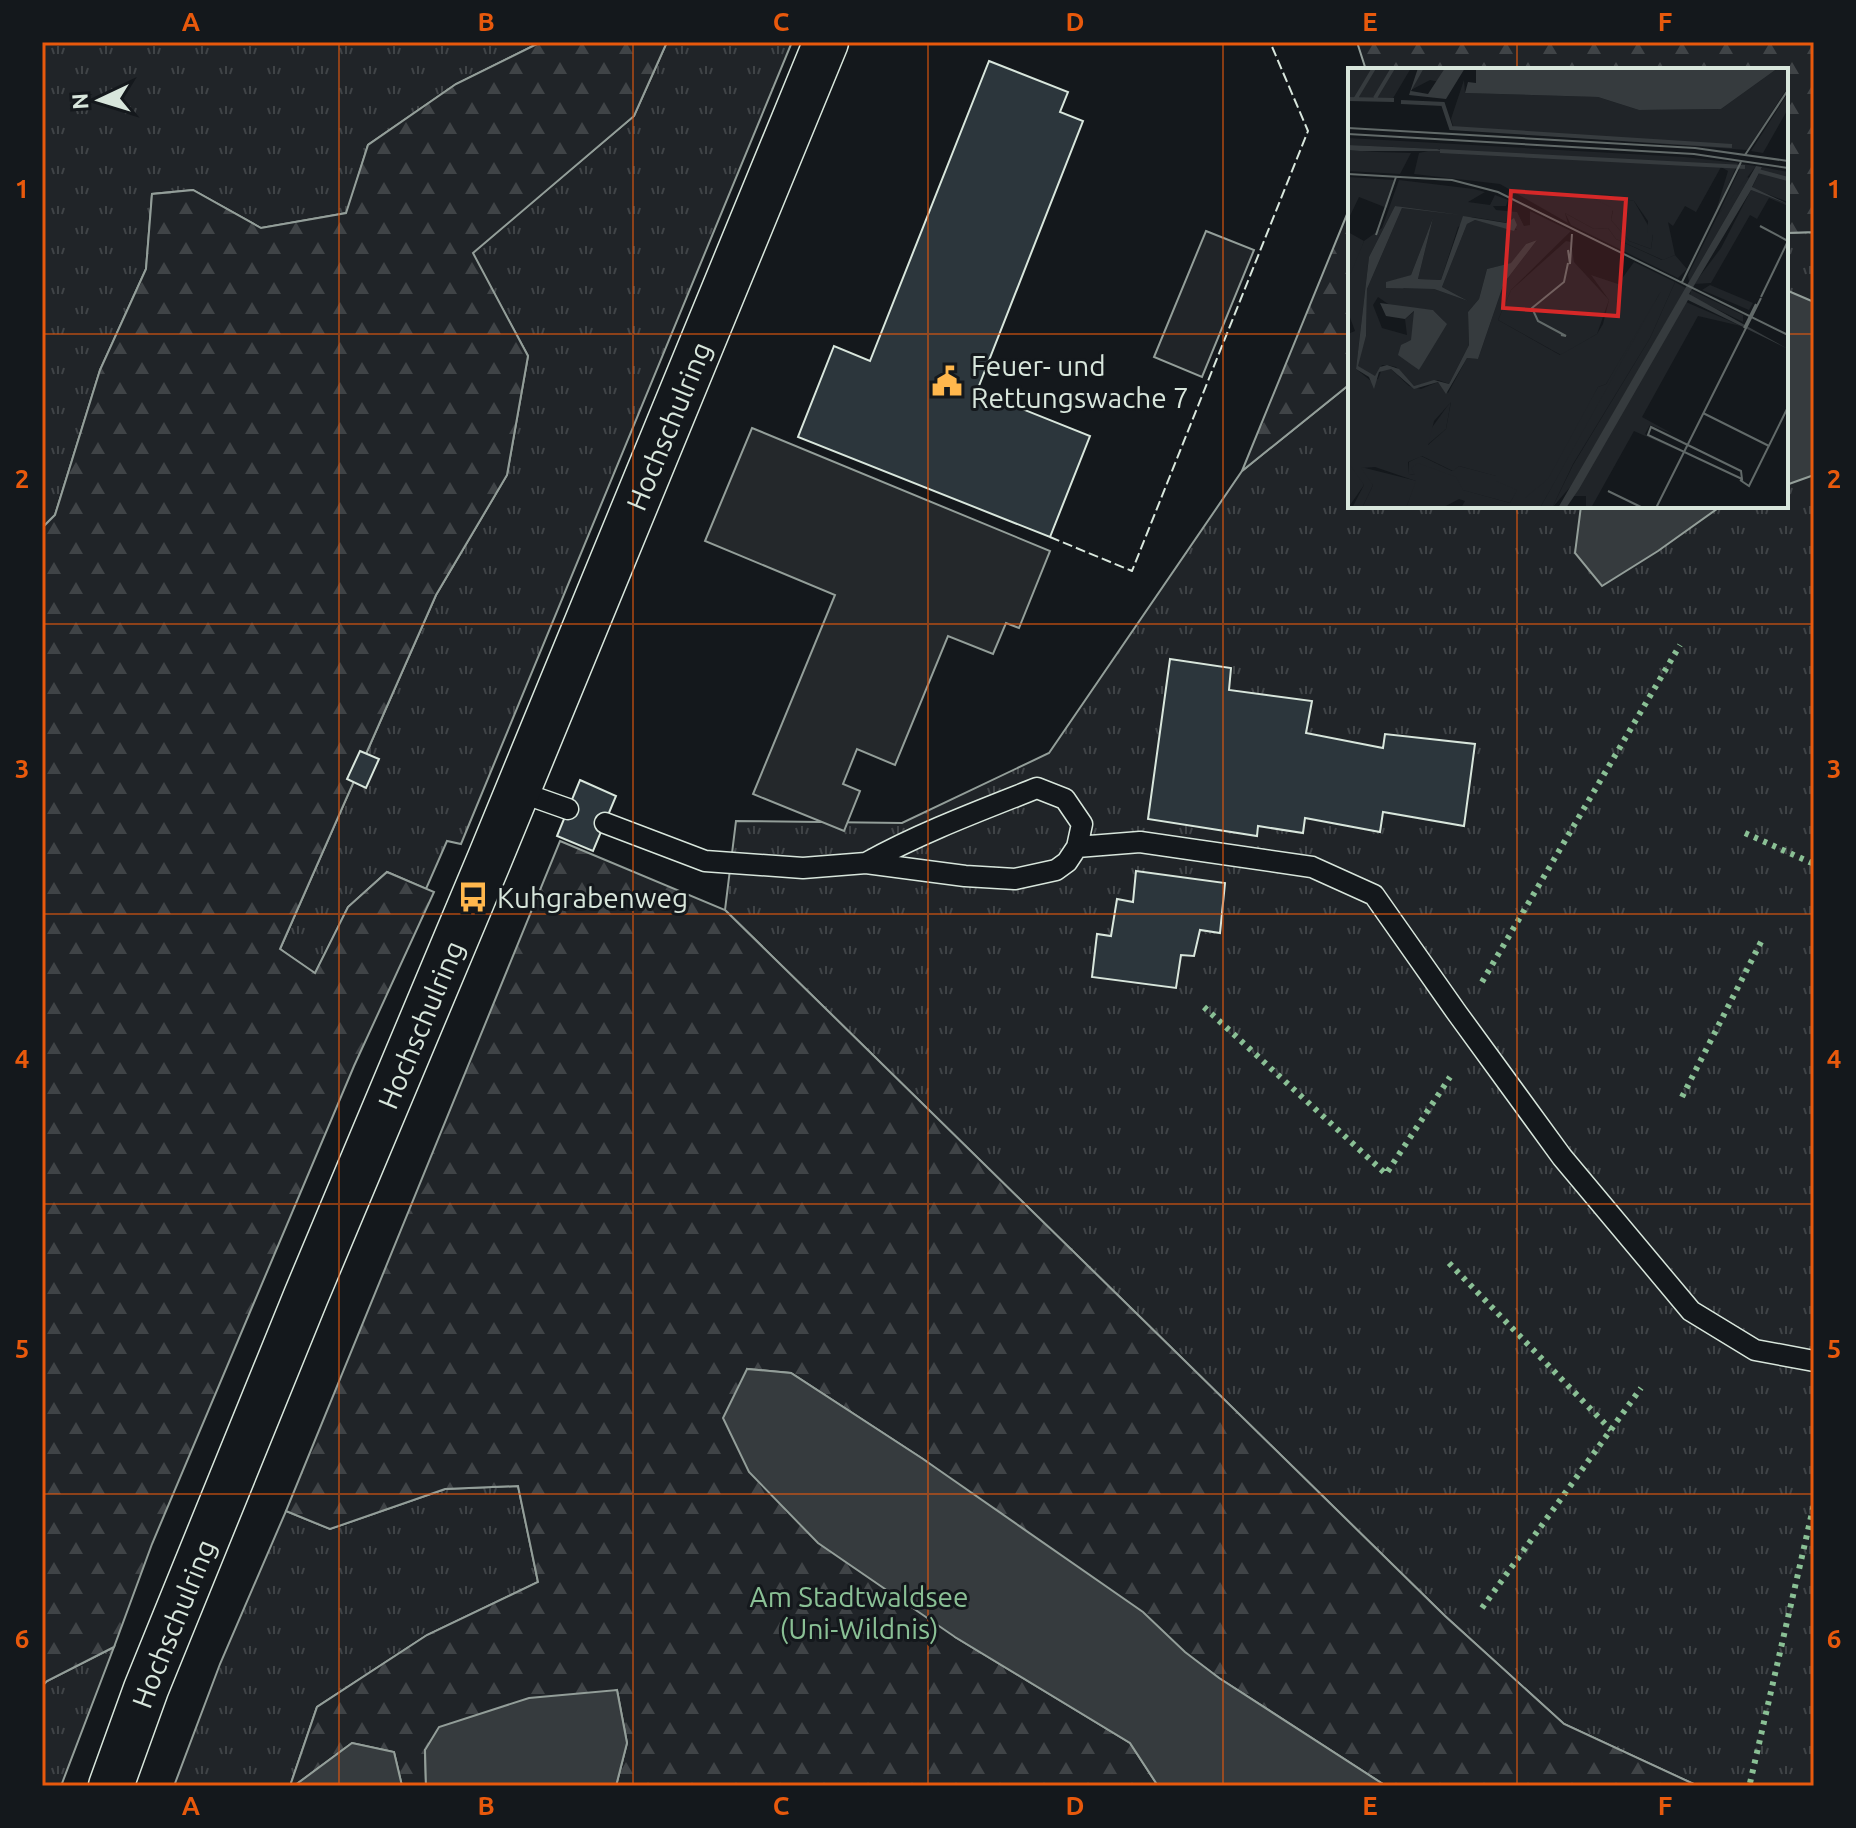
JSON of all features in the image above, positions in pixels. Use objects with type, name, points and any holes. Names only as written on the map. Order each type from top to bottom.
[{"type":"street","name":"Hochschulring","points":[[111,1786],[152,1675],[306,1296],[826,42]]},
{"type":"lane","points":[[605,823],[705,861],[803,868],[866,863],[1015,879],[1056,870],[1067,862],[1077,847],[1082,824],[1065,799],[1037,788],[896,846],[866,863]]},
{"type":"lane","points":[[517,791],[568,809]]},
{"type":"lane","points":[[1077,847],[1140,842],[1312,867],[1374,895],[1562,1157],[1691,1311],[1755,1350],[1814,1361]]},
{"type":"green space","points":[[42,42],[541,42],[456,84],[368,145],[347,213],[261,228],[193,190],[152,194],[146,269],[100,370],[55,515],[42,528]]},
{"type":"green space","points":[[541,42],[667,42],[634,116],[473,253],[528,356],[507,475],[436,595],[280,949],[315,973],[348,907],[387,872],[434,892],[354,1066],[152,1544],[114,1647],[42,1686],[42,528],[55,515],[100,370],[146,269],[152,194],[193,190],[261,228],[346,213],[368,145],[456,84]]},
{"type":"green space","points":[[667,42],[792,42],[461,844],[447,841],[426,889],[387,872],[348,907],[315,974],[280,949],[436,595],[507,475],[528,356],[472,253],[634,116]]},
{"type":"green space","points":[[1357,42],[1814,42],[1814,232],[1788,233],[1788,68],[1365,68]]},
{"type":"green space","points":[[1348,212],[1348,386],[1242,471]]},
{"type":"green space","points":[[1206,231],[1254,250],[1202,377],[1154,357]]},
{"type":"green space","points":[[1814,232],[1814,1786],[1698,1786],[1564,1724],[1445,1616],[725,910],[736,821],[902,823],[1049,753],[1242,471],[1348,386],[1348,508],[1788,508],[1788,233]]},
{"type":"green space","name":"Am Stadtwaldsee (Uni-Wildnis)","points":[[560,841],[725,910],[1445,1616],[1564,1724],[1698,1786],[1386,1786],[1219,1678],[923,1459],[791,1373],[748,1369],[955,1637],[1130,1743],[1158,1786],[616,1786],[627,1743],[617,1690],[425,1750],[426,1786],[402,1786],[394,1752],[352,1743],[290,1786],[317,1707],[427,1635],[538,1582],[518,1486],[445,1489],[330,1529],[286,1511]]},
{"type":"green space","points":[[518,1486],[538,1582],[427,1635],[317,1707],[290,1786],[174,1786],[220,1664],[286,1511],[330,1529],[445,1489]]},
{"type":"green space","points":[[114,1647],[61,1786],[42,1786],[42,1686]]},
{"type":"shaded area","points":[[1788,291],[1814,302],[1814,475],[1788,484]]},
{"type":"shaded area","points":[[752,428],[1050,551],[1019,628],[1006,623],[993,654],[948,636],[895,765],[857,749],[843,784],[860,791],[844,831],[753,794],[835,595],[705,541]]},
{"type":"shaded area","points":[[1581,508],[1720,508],[1602,586],[1575,553]]},
{"type":"shaded area","points":[[747,1369],[791,1373],[923,1459],[1143,1612],[1185,1652],[1219,1678],[1386,1786],[1158,1786],[1130,1743],[955,1637],[818,1543],[749,1472],[723,1418]]},
{"type":"shaded area","points":[[617,1690],[627,1743],[616,1786],[426,1786],[425,1750],[439,1727],[529,1698]]},
{"type":"shaded area","points":[[352,1743],[394,1752],[402,1786],[294,1786]]},
{"type":"building","points":[[989,61],[1068,92],[1060,112],[1083,121],[977,391],[1090,436],[1050,537],[798,437],[834,346],[870,361]]},
{"type":"building","points":[[1170,659],[1231,668],[1229,690],[1312,701],[1306,733],[1383,748],[1385,734],[1475,744],[1464,826],[1383,812],[1380,832],[1305,818],[1303,833],[1258,826],[1257,836],[1148,819]]},
{"type":"building","points":[[360,751],[379,759],[366,788],[347,779]]},
{"type":"building","points":[[580,780],[616,796],[593,851],[557,836]]},
{"type":"building","points":[[1136,871],[1225,883],[1220,933],[1200,930],[1194,956],[1181,955],[1176,988],[1092,977],[1097,934],[1111,936],[1117,899],[1133,902]]},
{"type":"hedge","points":[[1482,982],[1680,645]]},
{"type":"hedge","points":[[1745,833],[1814,864]]},
{"type":"hedge","points":[[1682,1097],[1763,938]]},
{"type":"hedge","points":[[1204,1007],[1386,1174],[1450,1077]]},
{"type":"hedge","points":[[1449,1263],[1611,1430]]},
{"type":"hedge","points":[[1482,1608],[1641,1388]]},
{"type":"hedge","points":[[1750,1783],[1814,1504]]},
{"type":"fence","points":[[1050,537],[1132,571],[1308,131],[1270,42]]},
{"type":"place","name":"Feuer- und Rettungswache 7","points":[[947,381]]},
{"type":"place","name":"Kuhgrabenweg","points":[[473,897]]}]
